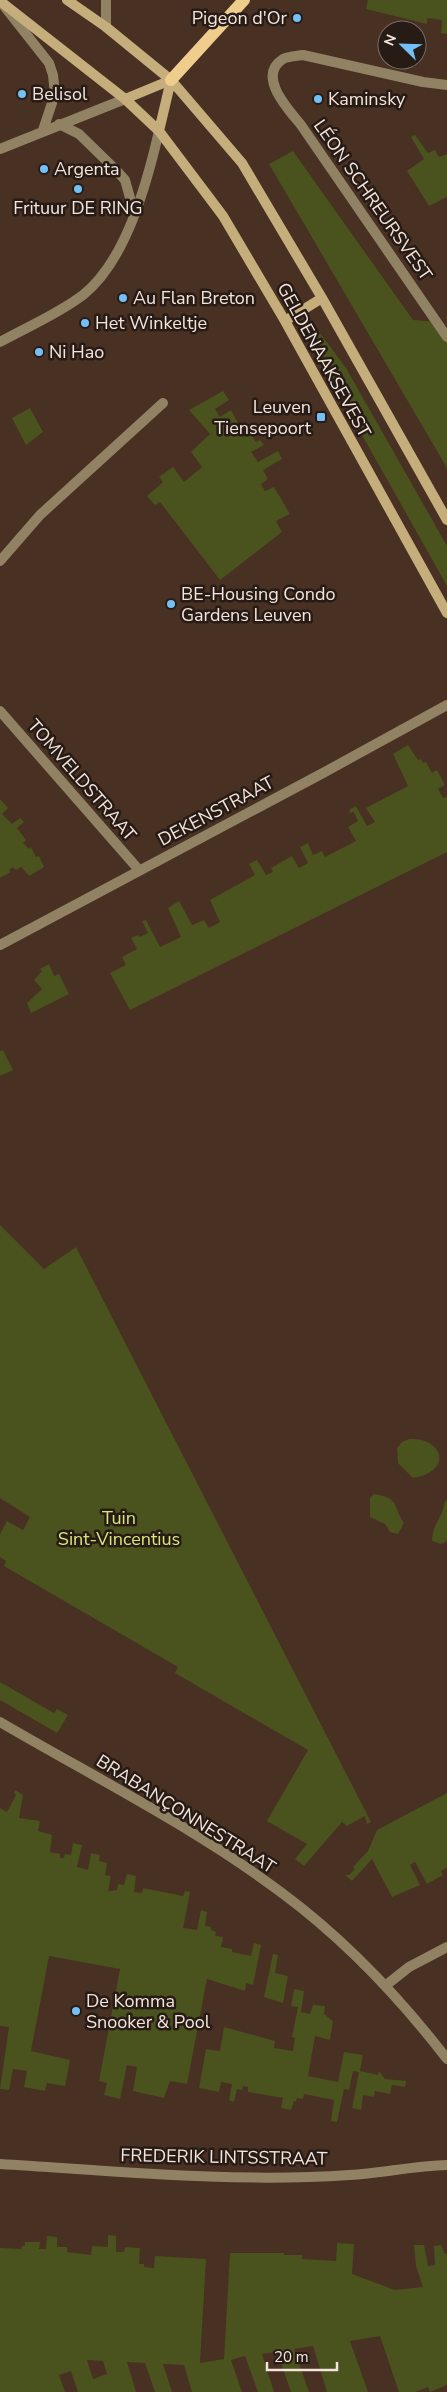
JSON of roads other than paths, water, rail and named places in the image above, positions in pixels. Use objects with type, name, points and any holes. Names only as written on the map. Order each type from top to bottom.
[{"type":"main road","name":"GELDENAAKSEVEST","points":[[67,0],[106,27],[171,80],[242,163],[322,298],[447,520]]},
{"type":"main road","points":[[125,99],[171,80],[244,0]]},
{"type":"main road","name":"GELDENAAKSEVEST","points":[[0,1],[125,99],[159,132],[223,216],[285,321],[447,613]]},
{"type":"main road","points":[[159,132],[171,80]]},
{"type":"main road","points":[[285,321],[322,298]]},
{"type":"street","points":[[106,0],[106,27]]},
{"type":"street","points":[[0,1],[49,63],[55,94],[43,130]]},
{"type":"street","name":"LÉON SCHREURSVEST","points":[[447,85],[423,82],[302,55],[284,58],[276,66],[273,82],[278,96],[301,125],[447,337]]},
{"type":"street","points":[[0,149],[43,130],[125,99]]},
{"type":"street","points":[[59,124],[79,134],[125,180],[134,212]]},
{"type":"street","points":[[0,342],[71,302],[100,278],[119,248],[134,212],[151,165],[159,132]]},
{"type":"street","points":[[0,561],[40,515],[163,403]]},
{"type":"street","name":"DEKENSTRAAT","points":[[0,945],[447,705]]},
{"type":"street","name":"TOMVELDSTRAAT","points":[[0,711],[138,870]]},
{"type":"street","name":"BRABANÇONNESTRAAT","points":[[0,1722],[195,1835],[255,1874],[317,1922],[385,1986],[423,2027],[447,2059]]},
{"type":"street","points":[[385,1986],[402,1971],[447,1947]]},
{"type":"street","name":"FREDERIK LINTSSTRAAT","points":[[0,2164],[194,2175],[269,2176],[349,2175],[447,2165]]},
{"type":"place","name":"Pigeon d'Or","points":[[297,18]]},
{"type":"place","name":"Belisol","points":[[22,94]]},
{"type":"place","name":"Kaminsky","points":[[318,99]]},
{"type":"place","name":"Argenta","points":[[44,169]]},
{"type":"place","name":"Frituur DE RING","points":[[78,189]]},
{"type":"place","name":"Au Flan Breton","points":[[123,298]]},
{"type":"place","name":"Het Winkeltje","points":[[85,323]]},
{"type":"place","name":"Ni Hao","points":[[39,352]]},
{"type":"place","name":"Leuven Tiensepoort","points":[[321,417]]},
{"type":"place","name":"BE-Housing Condo Gardens Leuven","points":[[171,604]]},
{"type":"place","name":"De Komma Snooker & Pool","points":[[76,2011]]},
{"type":"park label","name":"Tuin Sint-Vincentius","points":[[119,1528]]}]
